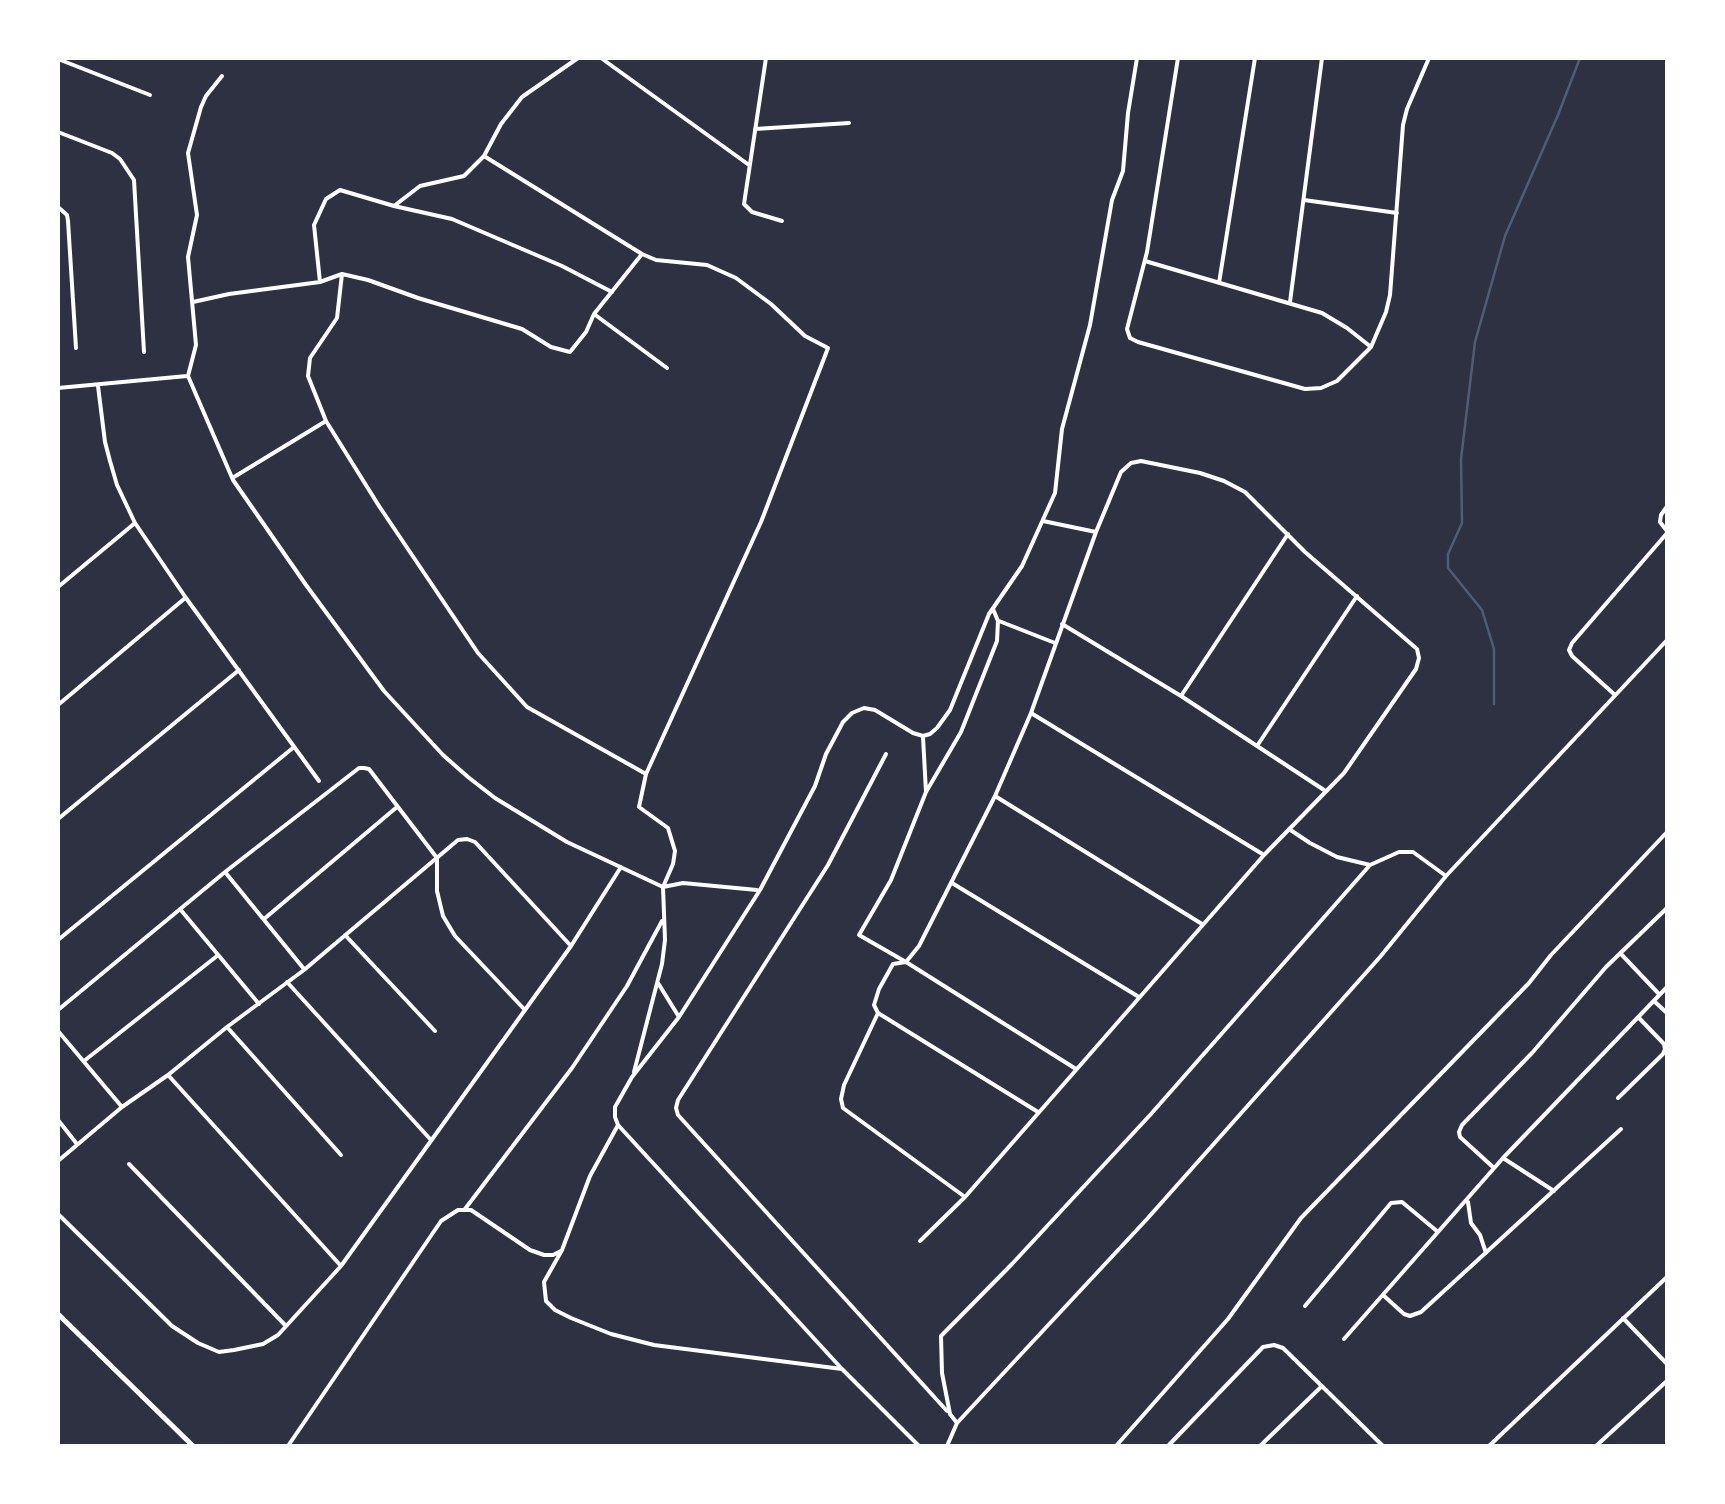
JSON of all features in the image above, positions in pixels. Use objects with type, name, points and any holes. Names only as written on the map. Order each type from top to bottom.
[{"type":"main road","points":[[58,1314],[193,1446]]},
{"type":"street","points":[[58,58],[150,96]]},
{"type":"street","points":[[394,206],[420,186],[464,176],[484,156],[500,124],[522,98],[578,58]]},
{"type":"street","points":[[601,58],[749,166]]},
{"type":"street","points":[[766,58],[744,204],[782,221]]},
{"type":"street","points":[[919,1446],[842,1369],[618,1125],[615,1108],[632,1077],[679,1017],[760,890],[815,786],[843,722],[864,708],[923,736],[937,728],[950,710],[993,608],[1015,578],[1055,493],[1062,428],[1090,324],[1112,200],[1123,171],[1137,58]]},
{"type":"street","points":[[1178,58],[1144,261],[1128,329],[1130,338],[1305,389],[1321,388],[1336,381],[1371,348],[1386,312],[1403,125],[1429,59],[1420,58]]},
{"type":"street","points":[[1220,282],[1255,58]]},
{"type":"street","points":[[1290,302],[1322,58]]},
{"type":"street","points":[[222,76],[201,107],[188,152],[197,215],[188,257],[196,346],[188,376],[232,478],[384,691],[443,755],[494,798],[567,842],[663,887],[683,882],[760,890]]},
{"type":"street","points":[[754,129],[849,124]]},
{"type":"street","points":[[58,132],[112,152],[134,180],[144,352]]},
{"type":"street","points":[[484,156],[642,254],[706,266],[736,278],[806,336],[828,348],[761,522],[646,774],[640,807],[668,828],[674,852],[663,887],[665,940],[658,983],[632,1077]]},
{"type":"street","points":[[320,282],[314,225],[326,199],[340,190],[452,220],[562,266],[612,292]]},
{"type":"street","points":[[1304,200],[1396,213]]},
{"type":"street","points":[[58,207],[68,221],[76,348]]},
{"type":"street","points":[[193,302],[320,282],[342,274],[522,329],[551,347],[570,352],[594,314],[642,254]]},
{"type":"street","points":[[1144,261],[1322,313],[1371,348]]},
{"type":"street","points":[[342,274],[336,318],[310,358],[308,376],[326,421],[478,653],[514,694],[527,707],[646,774]]},
{"type":"street","points":[[594,314],[667,368]]},
{"type":"street","points":[[58,388],[188,376]]},
{"type":"street","points":[[98,386],[110,461],[136,523],[319,781]]},
{"type":"street","points":[[232,478],[326,421]]},
{"type":"street","points":[[920,1241],[965,1198],[1202,924],[1344,773],[1416,669],[1417,649],[1305,552],[1245,492],[1200,473],[1141,460],[1131,462],[1121,472],[995,796],[919,946],[906,962],[893,964],[874,1005],[878,1013],[1038,1112]]},
{"type":"street","points":[[1615,695],[1569,650],[1668,532],[1660,522],[1668,505]]},
{"type":"street","points":[[1043,522],[1096,532]]},
{"type":"street","points":[[58,587],[136,523]]},
{"type":"street","points":[[1182,696],[1288,534]]},
{"type":"street","points":[[1257,746],[1358,596]]},
{"type":"street","points":[[58,705],[186,598]]},
{"type":"street","points":[[993,608],[998,621],[997,641],[962,732],[926,792],[890,880],[858,935],[1076,1070]]},
{"type":"street","points":[[998,621],[1055,642]]},
{"type":"street","points":[[1062,624],[1182,696],[1325,791]]},
{"type":"street","points":[[947,1446],[957,1423],[1148,1219],[1367,972],[1446,876],[1668,639]]},
{"type":"street","points":[[58,816],[239,670]]},
{"type":"street","points":[[1030,713],[1264,855]]},
{"type":"street","points":[[923,736],[926,792]]},
{"type":"street","points":[[58,940],[294,747]]},
{"type":"street","points":[[886,754],[828,866],[676,1108],[957,1423]]},
{"type":"street","points":[[58,1010],[359,768],[369,770],[437,858],[443,916],[456,936],[524,1009]]},
{"type":"street","points":[[995,796],[1202,924]]},
{"type":"street","points":[[264,919],[398,807]]},
{"type":"street","points":[[1289,829],[1337,857],[1370,865]]},
{"type":"street","points":[[1116,1446],[1228,1319],[1301,1218],[1668,832]]},
{"type":"street","points":[[58,1161],[122,1107],[304,970],[458,840],[475,842],[571,946]]},
{"type":"street","points":[[950,1414],[940,1336],[1151,1114],[1370,865],[1400,852],[1412,852],[1446,876]]},
{"type":"street","points":[[58,1214],[172,1326],[198,1343],[218,1352],[262,1344],[278,1336],[340,1266],[571,946],[622,867]]},
{"type":"street","points":[[225,872],[304,970]]},
{"type":"street","points":[[952,883],[1138,998]]},
{"type":"street","points":[[1494,1168],[1460,1137],[1462,1125],[1532,1053],[1606,966],[1668,906]]},
{"type":"street","points":[[180,909],[258,1004]]},
{"type":"street","points":[[465,1209],[572,1068],[627,986],[664,917]]},
{"type":"street","points":[[345,936],[435,1031]]},
{"type":"street","points":[[1621,954],[1660,994]]},
{"type":"street","points":[[84,1061],[217,956]]},
{"type":"street","points":[[286,982],[432,1140]]},
{"type":"street","points":[[658,983],[679,1017]]},
{"type":"street","points":[[1344,1340],[1502,1158],[1668,986]]},
{"type":"street","points":[[1654,1000],[1668,1014]]},
{"type":"street","points":[[878,1013],[844,1085],[842,1108],[965,1198]]},
{"type":"street","points":[[1618,1098],[1665,1049],[1638,1017]]},
{"type":"street","points":[[227,1027],[341,1155]]},
{"type":"street","points":[[58,1030],[122,1107]]},
{"type":"street","points":[[168,1076],[340,1266]]},
{"type":"street","points":[[58,1120],[77,1144]]},
{"type":"street","points":[[618,1125],[590,1176],[562,1250],[544,1282],[546,1300],[555,1310],[612,1334],[654,1345],[842,1369]]},
{"type":"street","points":[[1382,1295],[1404,1314],[1416,1316],[1620,1129]]},
{"type":"street","points":[[1502,1158],[1554,1191]]},
{"type":"street","points":[[129,1164],[286,1326]]},
{"type":"street","points":[[1468,1199],[1471,1223],[1486,1252]]},
{"type":"street","points":[[1305,1306],[1391,1203],[1402,1202],[1438,1232]]},
{"type":"street","points":[[288,1446],[441,1221],[458,1210],[471,1210],[530,1250],[544,1255],[562,1250]]},
{"type":"street","points":[[1489,1446],[1668,1276]]},
{"type":"street","points":[[1623,1318],[1668,1365]]},
{"type":"street","points":[[1168,1446],[1263,1347],[1274,1345],[1283,1348],[1383,1446]]},
{"type":"street","points":[[1596,1446],[1668,1380]]},
{"type":"street","points":[[1260,1446],[1321,1387]]},
{"type":"street","points":[[1269,1438],[1277,1446]]},
{"type":"waterway","points":[[1494,704],[1494,649],[1482,610],[1448,568],[1448,554],[1462,523],[1461,459],[1475,342],[1505,236],[1580,58]]}]
